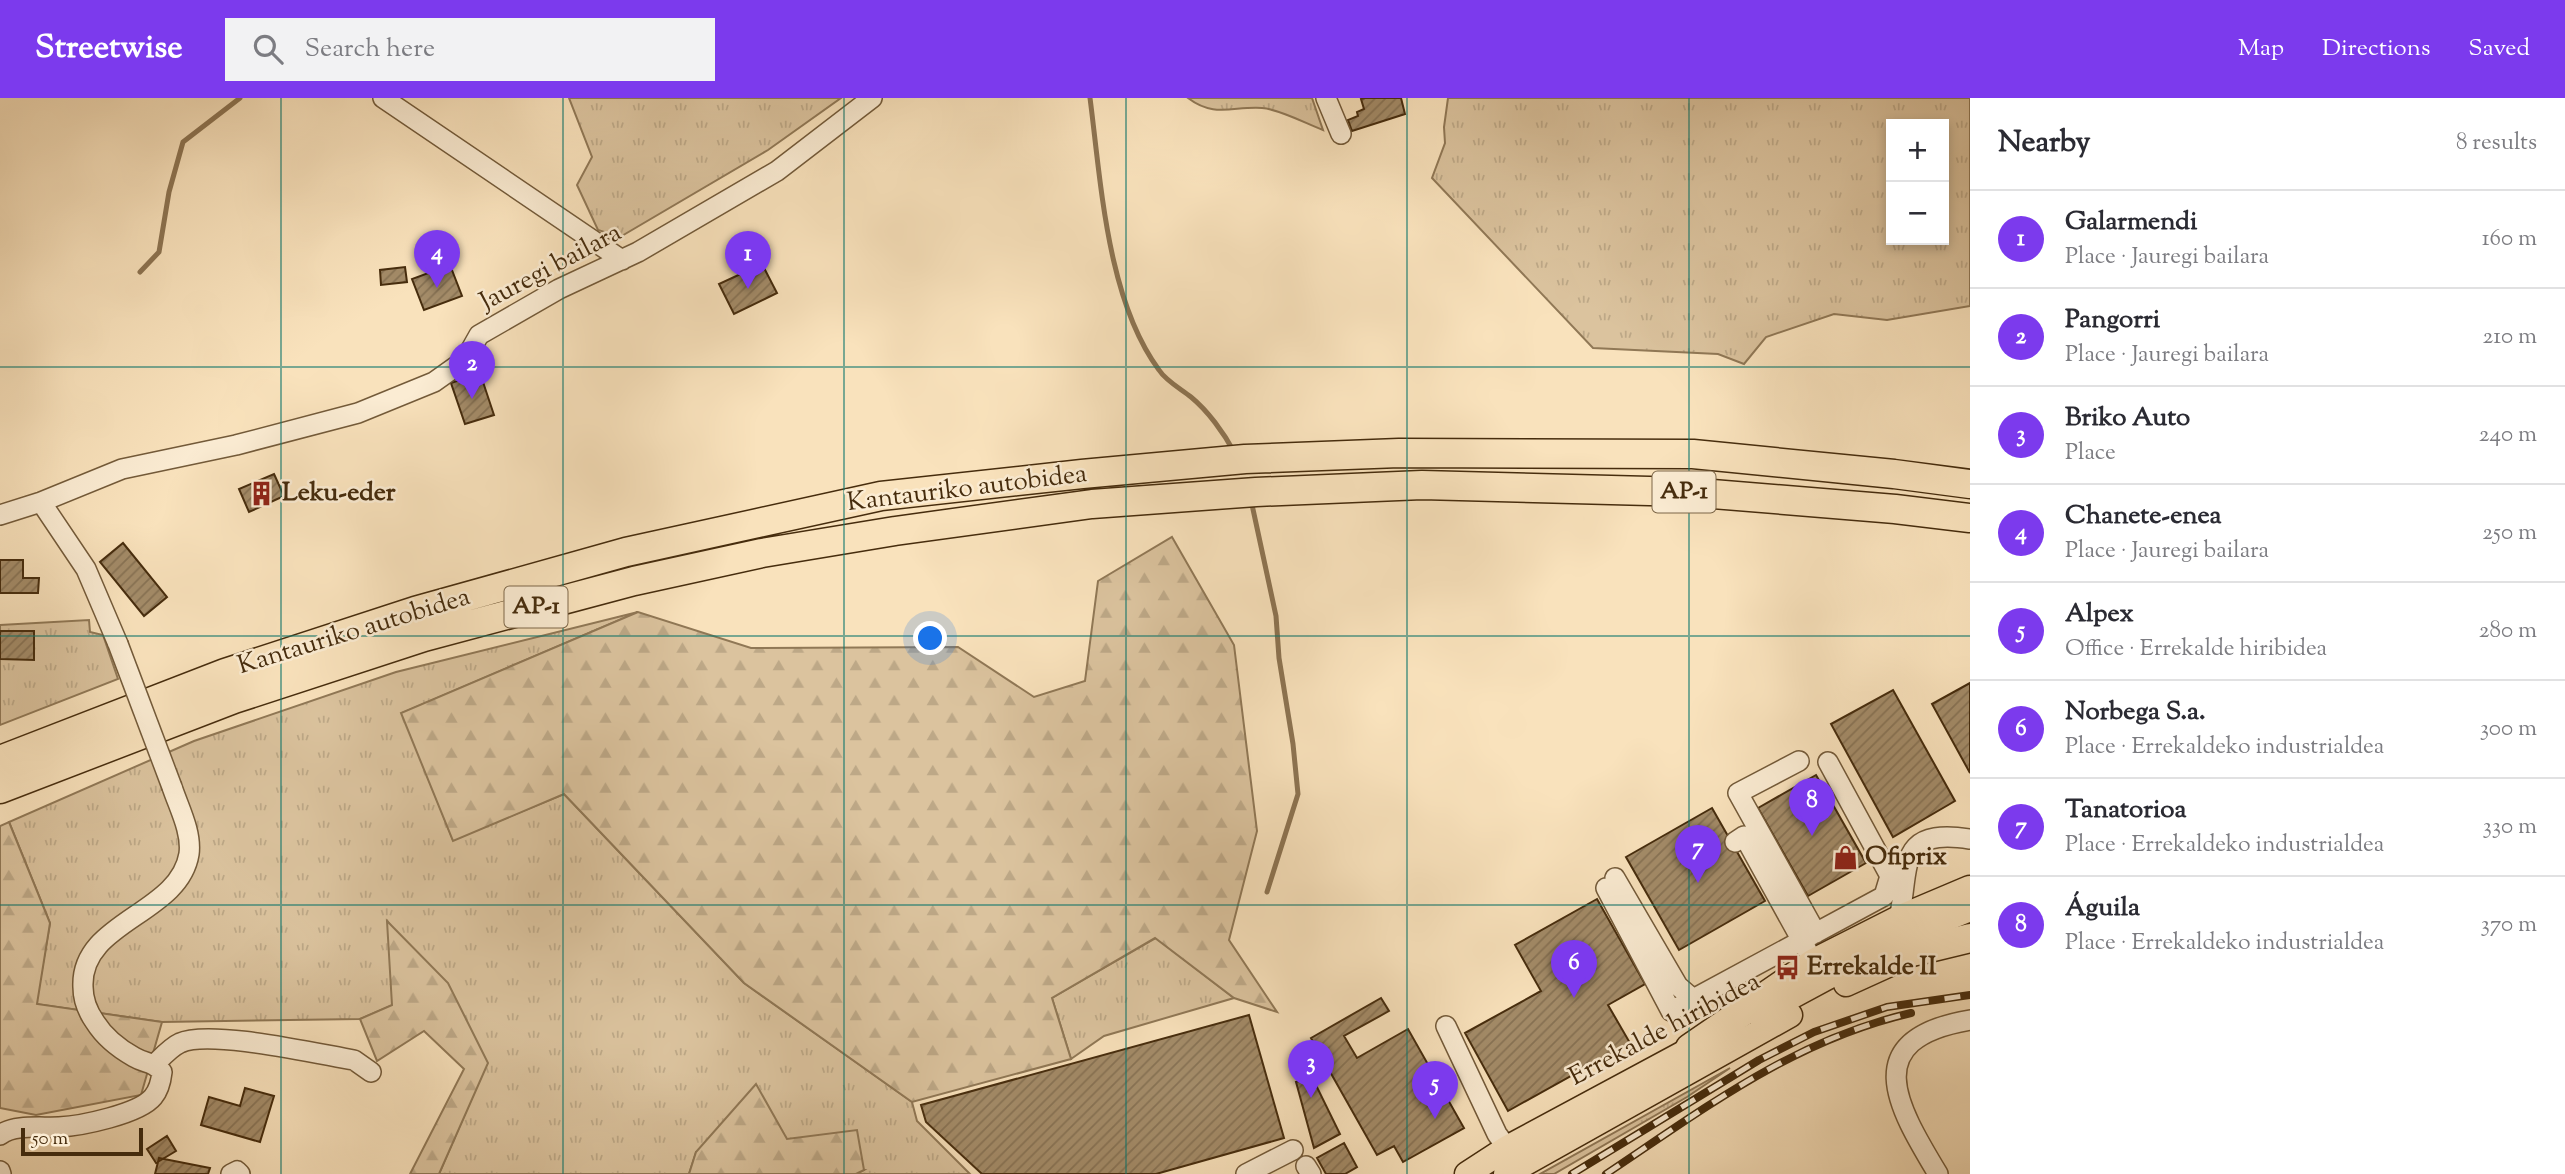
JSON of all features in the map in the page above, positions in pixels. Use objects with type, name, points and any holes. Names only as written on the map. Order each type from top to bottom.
[{"type":"highway","name":"Kantauriko autobidea","points":[[0,760],[225,673],[415,611],[626,552],[881,496],[1245,459],[1399,453],[1693,454],[1970,484]]},
{"type":"highway","name":"Kantauriko autobidea","points":[[0,789],[234,699],[424,637],[608,588],[762,552],[895,531],[1092,504],[1256,492],[1396,486],[1688,492],[1970,518]]},
{"type":"highway","points":[[1690,1048],[1811,946],[1899,920],[1970,890]]},
{"type":"highway","points":[[1917,951],[1970,939]]},
{"type":"main road","name":"Errekalde hiribidea","points":[[1467,1174],[1507,1148],[1690,1048],[1733,1028],[1902,937],[1970,909]]},
{"type":"main road","name":"Errekalde hiribidea","points":[[1509,1174],[1852,981],[1970,929]]},
{"type":"street","points":[[383,98],[622,260]]},
{"type":"street","name":"Jauregi bailara","points":[[0,515],[41,502],[122,469],[236,445],[358,413],[434,382],[465,360],[479,335],[559,289],[622,260],[777,171],[872,98]]},
{"type":"street","points":[[1326,98],[1341,134]]},
{"type":"street","points":[[0,1135],[4,1131],[64,1127],[129,1112],[152,1099],[161,1082],[162,1072],[155,1064],[137,1059],[112,1044],[93,1020],[83,998],[82,976],[89,956],[104,939],[165,894],[181,876],[189,855],[189,836],[118,644],[86,569],[41,502]]},
{"type":"street","points":[[1798,761],[1738,793],[1811,946]]},
{"type":"street","points":[[1828,762],[1891,876]]},
{"type":"street","points":[[1735,842],[1744,836],[1811,946]]},
{"type":"street","points":[[1970,839],[1951,836],[1928,838],[1913,848],[1906,863],[1905,889],[1899,920],[1946,909],[1970,900]]},
{"type":"street","points":[[1610,883],[1671,1011],[1811,946],[1884,895],[1891,876],[1906,863]]},
{"type":"street","points":[[1938,1174],[1902,1110],[1896,1091],[1895,1074],[1899,1060],[1909,1046],[1924,1033],[1948,1024],[1970,1020]]},
{"type":"street","points":[[1446,1027],[1497,1134],[1507,1148]]},
{"type":"street","points":[[155,1064],[180,1043],[199,1038],[222,1038],[354,1060],[371,1072]]},
{"type":"street","points":[[1245,1174],[1293,1150]]},
{"type":"street","points":[[231,1174],[237,1171],[240,1174]]},
{"type":"green space","points":[[569,98],[841,98],[768,150],[620,237],[598,230],[577,185],[592,157]]},
{"type":"green space","points":[[1188,98],[1312,98],[1323,130],[1269,109],[1206,108]]},
{"type":"green space","points":[[1448,98],[1970,98],[1970,306],[1887,320],[1834,314],[1766,337],[1744,364],[1718,354],[1593,348],[1432,178],[1445,143]]},
{"type":"green space","points":[[1172,537],[1234,645],[1257,831],[1229,940],[1277,1012],[1234,998],[1155,938],[1052,998],[1071,1059],[912,1102],[744,983],[564,794],[453,841],[401,713],[638,612],[751,648],[958,647],[1034,697],[1085,681],[1098,581]]},
{"type":"green space","points":[[638,612],[402,713],[453,840],[564,794],[744,983],[912,1102],[917,1121],[970,1174],[856,1174],[864,1170],[696,1152],[689,1174],[439,1174],[487,1063],[388,922],[393,1005],[360,1019],[162,1022],[36,1004],[50,923],[9,822],[194,741],[396,672]]},
{"type":"green space","points":[[89,620],[90,632],[103,635],[118,679],[0,725],[0,625]]},
{"type":"green space","points":[[9,822],[50,923],[37,1004],[162,1022],[141,1095],[36,1115],[0,1108],[0,826]]},
{"type":"green space","points":[[387,921],[448,983],[488,1063],[439,1174],[410,1174],[464,1069],[424,1031],[377,1061],[360,1019],[392,1005]]},
{"type":"green space","points":[[1156,938],[1234,998],[1104,1036],[1071,1059],[1052,998]]},
{"type":"green space","points":[[1730,1068],[1687,1097],[1554,1174],[1540,1174]]},
{"type":"green space","points":[[756,1084],[787,1139],[857,1130],[864,1170],[856,1174],[689,1174],[696,1152]]},
{"type":"building","points":[[1401,98],[1405,114],[1352,131],[1348,120],[1358,116],[1357,112],[1364,109],[1361,99]]},
{"type":"building","points":[[762,264],[777,293],[734,314],[719,284]]},
{"type":"building","points":[[450,265],[462,296],[424,310],[412,279]]},
{"type":"building","points":[[405,267],[407,282],[381,285],[380,270]]},
{"type":"building","points":[[480,373],[494,415],[465,424],[451,383]]},
{"type":"building","name":"Leku-eder","points":[[274,474],[284,496],[249,512],[239,489]]},
{"type":"building","points":[[123,543],[167,597],[144,616],[100,562]]},
{"type":"building","points":[[0,560],[23,560],[23,578],[39,578],[38,593],[0,593]]},
{"type":"building","points":[[0,631],[34,631],[34,660],[0,659]]},
{"type":"building","points":[[1970,683],[1970,773],[1932,704]]},
{"type":"building","points":[[1893,690],[1955,801],[1893,837],[1831,724]]},
{"type":"building","points":[[1816,775],[1866,863],[1808,896],[1758,808]]},
{"type":"building","points":[[1712,808],[1765,901],[1679,950],[1626,857]]},
{"type":"building","points":[[1597,899],[1645,984],[1608,1005],[1630,1043],[1508,1111],[1465,1033],[1541,991],[1515,945]]},
{"type":"building","points":[[1381,998],[1389,1011],[1344,1036],[1357,1058],[1408,1029],[1464,1128],[1403,1162],[1394,1146],[1377,1155],[1311,1038]]},
{"type":"building","points":[[1249,1015],[1284,1138],[1156,1174],[982,1174],[926,1122],[921,1105]]},
{"type":"building","points":[[1312,1077],[1340,1134],[1314,1148],[1296,1082]]},
{"type":"building","points":[[245,1088],[274,1096],[260,1142],[201,1125],[209,1097],[240,1106]]},
{"type":"building","points":[[167,1136],[176,1151],[156,1163],[147,1149]]},
{"type":"building","points":[[1344,1143],[1357,1167],[1345,1174],[1326,1174],[1317,1158]]},
{"type":"building","points":[[159,1158],[210,1168],[208,1174],[155,1174]]},
{"type":"waterway","points":[[140,272],[159,252],[169,192],[183,142],[240,98]]},
{"type":"waterway","points":[[1090,98],[1109,239],[1128,310],[1142,342],[1162,374],[1203,409],[1234,452]]},
{"type":"waterway","points":[[1251,500],[1276,616],[1279,658],[1298,794],[1267,892]]},
{"type":"railway","points":[[1572,1174],[1759,1060],[1814,1032],[1887,1007],[1970,995]]},
{"type":"railway","points":[[1606,1174],[1715,1101],[1789,1058],[1868,1025],[1911,1013]]},
{"type":"place","name":"Chanete-enea","points":[[437,288]]},
{"type":"place","name":"Galarmendi","points":[[748,289]]},
{"type":"place","name":"Pangorri","points":[[472,399]]},
{"type":"place","name":"Leku-eder","points":[[262,493]]},
{"type":"place","name":"Águila","points":[[1812,836]]},
{"type":"place","name":"Ofiprix","points":[[1845,857]]},
{"type":"place","name":"Tanatorioa","points":[[1698,883]]},
{"type":"place","name":"Errekalde II","points":[[1787,967]]},
{"type":"place","name":"Norbega S.a.","points":[[1574,998]]},
{"type":"place","name":"Briko Auto","points":[[1311,1098]]},
{"type":"place","name":"Alpex","points":[[1435,1119]]}]
